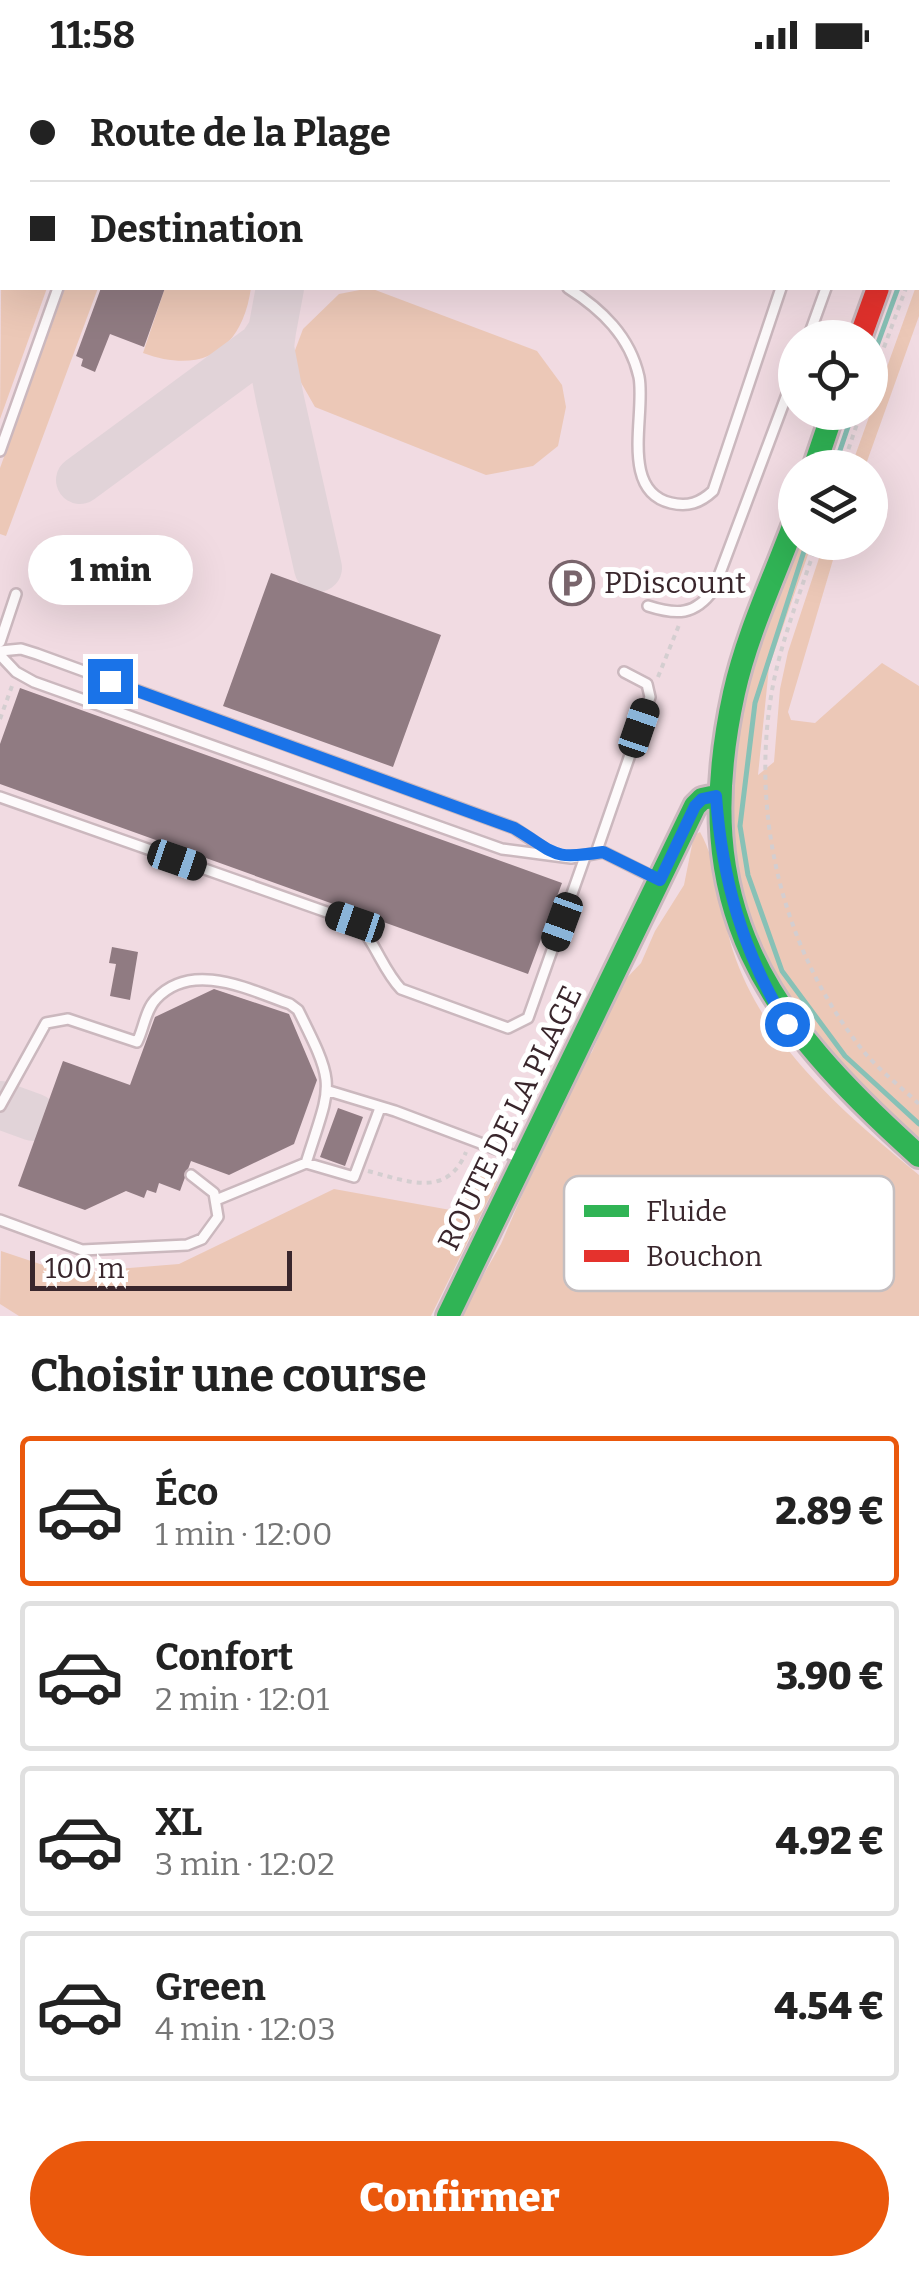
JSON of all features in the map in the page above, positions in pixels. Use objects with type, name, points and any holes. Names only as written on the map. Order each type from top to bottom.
[{"type":"street","points":[[866,320],[877,290]]},
{"type":"street","points":[[781,560],[736,688],[716,796],[726,879],[738,925],[760,981],[787,1024],[819,1063],[919,1156]]},
{"type":"street","name":"ROUTE DE LA PLAGE","points":[[448,1316],[695,806],[702,799],[716,796]]},
{"type":"lane","points":[[0,450],[57,290]]},
{"type":"lane","points":[[571,290],[600,308],[625,341],[639,378],[638,461],[646,484],[661,501],[683,506],[702,501],[713,491],[780,290]]},
{"type":"lane","points":[[814,320],[825,290]]},
{"type":"lane","points":[[648,606],[674,614],[684,612],[702,604],[714,590],[778,419]]},
{"type":"lane","points":[[0,642],[16,594]]},
{"type":"lane","points":[[556,857],[524,834],[496,821],[37,654],[21,649],[0,653],[16,672],[502,849],[556,857],[609,854],[660,880]]},
{"type":"lane","points":[[596,853],[650,689],[642,680],[624,672]]},
{"type":"lane","points":[[0,796],[355,922],[401,988],[508,1028],[528,1018],[585,857]]},
{"type":"lane","points":[[0,1106],[46,1024],[68,1019],[137,1042],[156,999],[199,980],[217,979],[290,1004],[326,1066],[329,1091],[306,1162]]},
{"type":"lane","points":[[329,1091],[524,1160]]},
{"type":"lane","points":[[216,1200],[306,1162],[349,1177],[358,1169],[380,1108]]},
{"type":"lane","points":[[0,1220],[82,1250],[187,1244],[202,1239],[218,1217],[216,1200],[206,1184],[191,1175]]},
{"type":"path","points":[[888,336],[905,290]]},
{"type":"path","points":[[811,560],[774,680],[766,751],[768,829],[796,938],[813,970],[865,1054],[919,1104]]},
{"type":"path","points":[[650,689],[684,612]]},
{"type":"path","points":[[0,720],[16,672]]},
{"type":"path","points":[[358,1169],[420,1184],[444,1182],[460,1166],[471,1139]]},
{"type":"shaded area","points":[[1,290],[46,290],[0,419]]},
{"type":"shaded area","points":[[64,290],[97,290],[6,536],[0,534],[0,468]]},
{"type":"shaded area","points":[[164,290],[251,290],[239,327],[216,352],[184,361],[143,353]]},
{"type":"shaded area","points":[[375,290],[537,351],[562,385],[566,407],[558,446],[533,466],[486,475],[315,407],[299,379],[294,353],[303,329],[339,294]]},
{"type":"shaded area","points":[[915,290],[919,290],[919,316],[888,403],[888,364]]},
{"type":"shaded area","points":[[864,430],[878,430],[871,450],[857,450]]},
{"type":"shaded area","points":[[791,560],[806,560],[769,667],[758,775],[774,762],[780,689],[788,652],[818,560],[833,560],[788,712],[791,720],[815,723],[882,663],[919,686],[919,1143],[860,1091],[780,999],[735,880],[725,809],[734,740],[754,666]]},
{"type":"shaded area","points":[[700,832],[706,845],[733,951],[765,1017],[786,1047],[836,1102],[919,1175],[919,1316],[460,1316],[501,1244],[573,1076],[592,1052],[621,984],[641,963],[655,931],[684,885],[694,835]]},
{"type":"shaded area","points":[[488,1156],[497,1182],[431,1316],[19,1316],[0,1304],[1,1251],[67,1273],[179,1264],[334,1189],[456,1211]]},
{"type":"building","points":[[100,290],[164,290],[144,347],[110,334],[95,372],[81,366],[83,359],[76,356]]},
{"type":"building","points":[[271,573],[441,635],[393,767],[223,706]]},
{"type":"building","points":[[20,688],[562,883],[528,974],[0,784],[0,744]]},
{"type":"building","points":[[112,947],[138,952],[130,1000],[110,996],[116,964],[109,963]]},
{"type":"building","points":[[214,989],[289,1014],[317,1080],[294,1144],[229,1175],[191,1161],[180,1191],[159,1183],[156,1193],[147,1190],[144,1198],[126,1191],[85,1210],[18,1186],[63,1061],[130,1085],[155,1017]]},
{"type":"building","points":[[338,1108],[363,1117],[345,1166],[320,1157]]},
{"type":"waterway","points":[[886,320],[897,290]]},
{"type":"waterway","points":[[840,450],[847,430]]},
{"type":"waterway","points":[[801,560],[755,703],[740,826],[748,875],[782,971],[845,1056],[919,1124]]},
{"type":"taxiway","points":[[80,480],[262,346],[272,331],[280,290]]},
{"type":"taxiway","points":[[272,331],[270,347],[280,399],[318,568]]},
{"type":"taxiway","points":[[0,1105],[33,1117]]},
{"type":"traffic: fast","points":[[820,450],[827,430]]},
{"type":"traffic: fast","points":[[780,560],[739,671],[722,769],[721,837],[731,898],[751,953],[780,1006],[819,1056],[919,1156]]},
{"type":"traffic: fast","points":[[448,1316],[695,806],[702,799],[716,796]]},
{"type":"traffic: jam","points":[[866,320],[877,290]]},
{"type":"place","name":"PDiscount","points":[[572,583]]},
{"type":"route","points":[[110,681],[514,828],[556,857],[585,857],[603,852],[660,880],[695,806],[706,797],[716,796],[726,879],[738,925],[760,981],[787,1024]]}]
